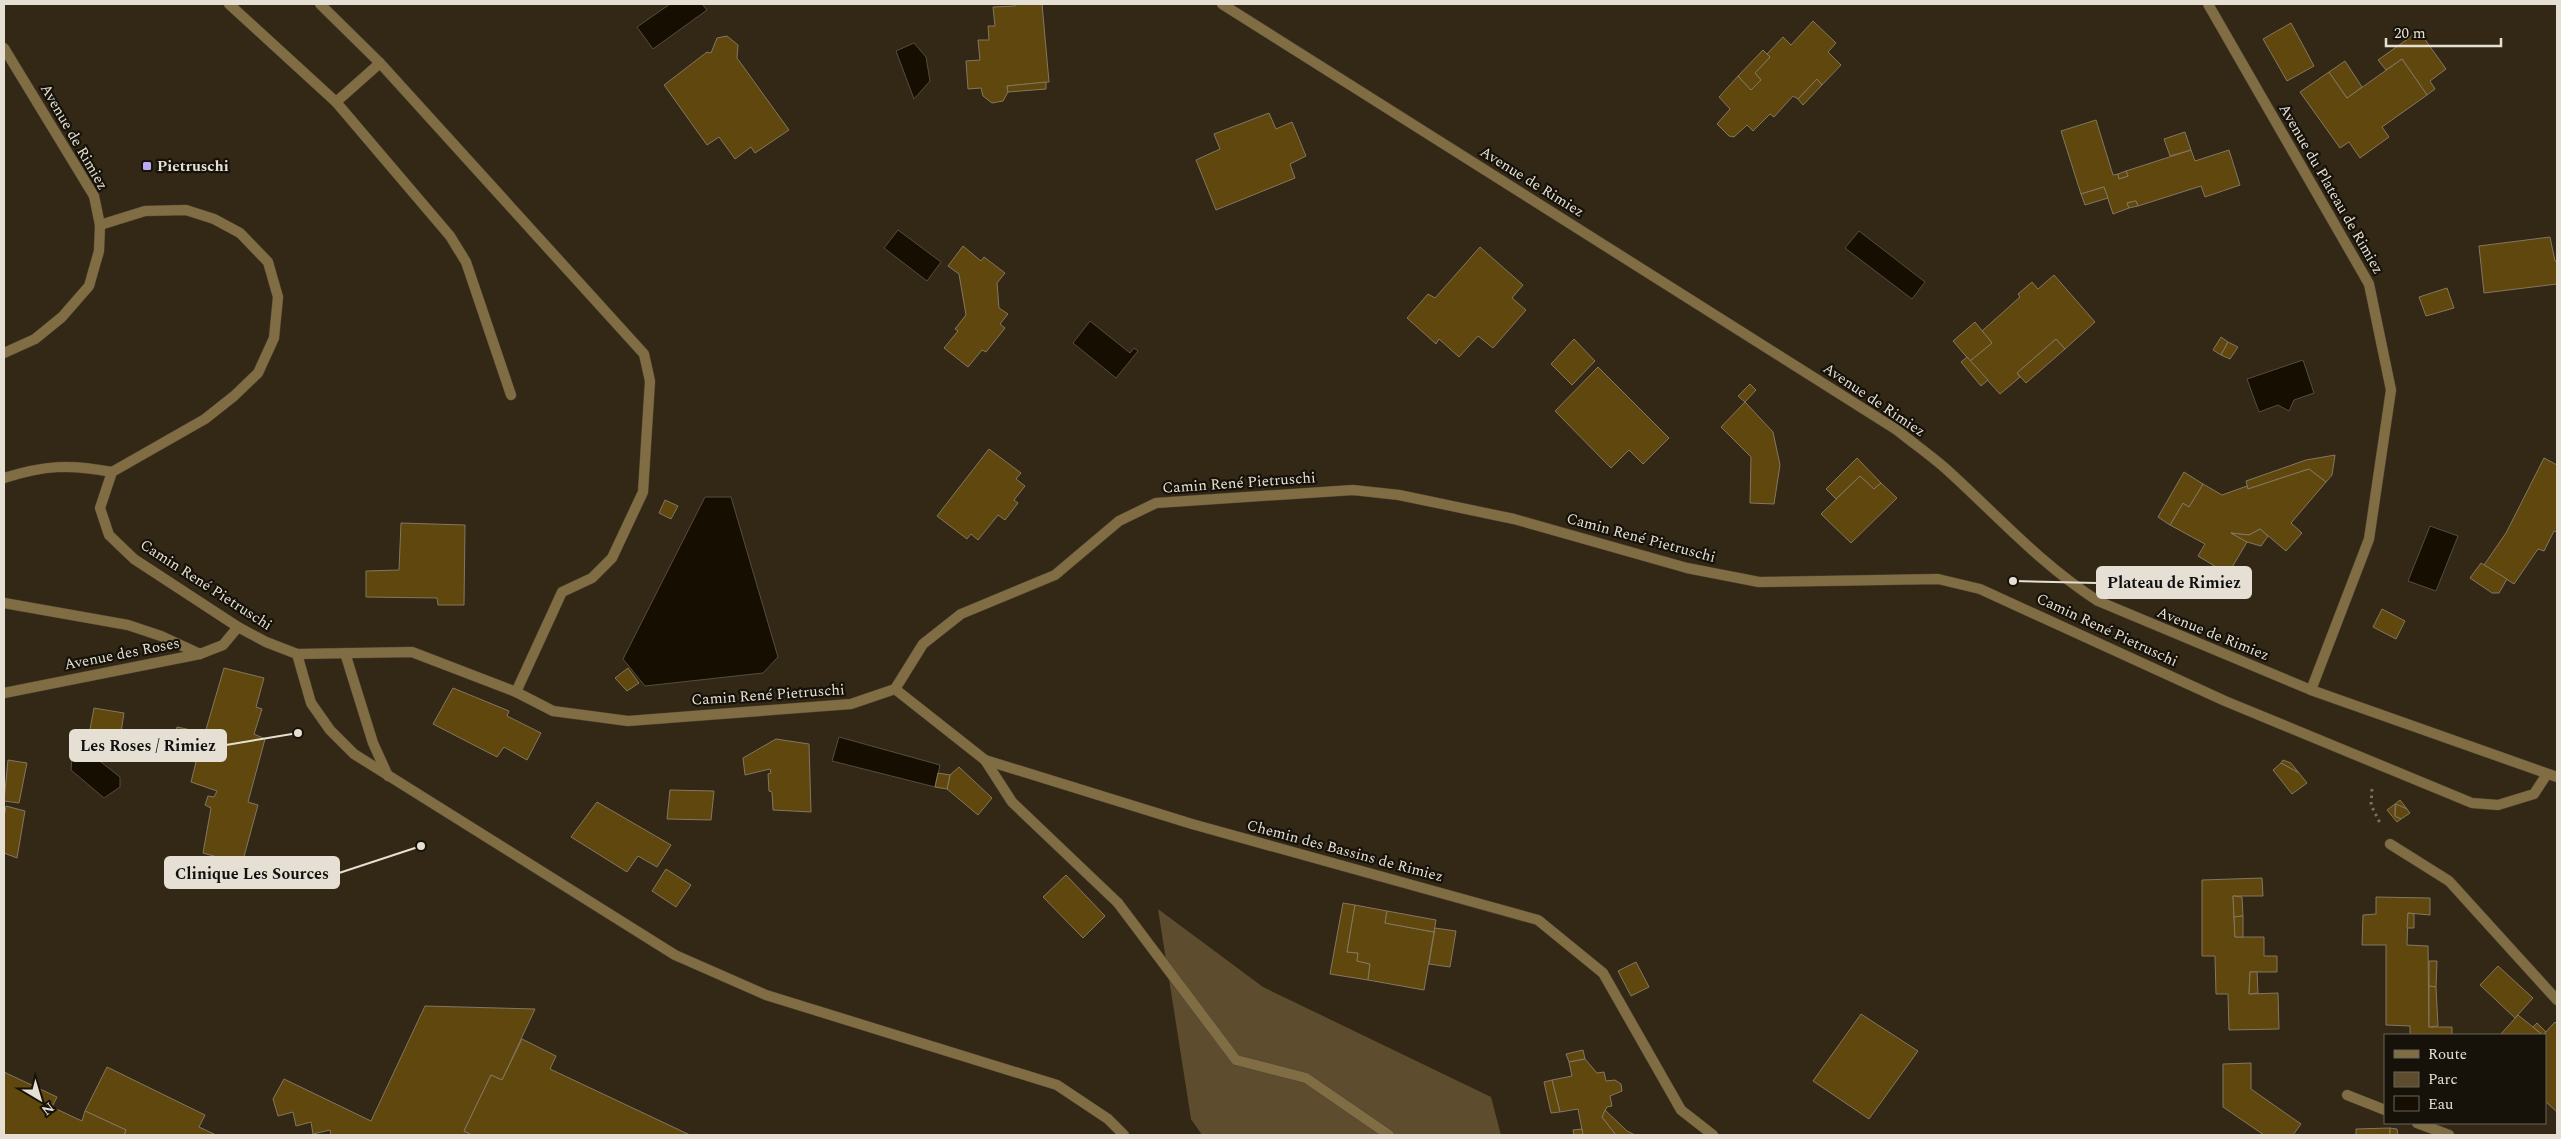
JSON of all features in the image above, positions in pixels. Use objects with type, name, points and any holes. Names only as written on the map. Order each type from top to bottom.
[{"type":"street","points":[[229,4],[336,102],[450,236],[466,262],[511,396]]},
{"type":"street","points":[[320,4],[380,63],[644,354],[650,381],[643,492],[612,558],[592,578],[562,592],[516,692]]},
{"type":"street","name":"Avenue de Rimiez","points":[[1222,4],[1897,430],[1944,468],[2028,549],[2066,580],[2098,601],[2312,690],[2552,775]]},
{"type":"street","name":"Avenue du Plateau de Rimiez","points":[[2208,4],[2369,284],[2391,390],[2369,539],[2312,690]]},
{"type":"street","name":"Avenue de Rimiez","points":[[4,48],[94,196],[100,225],[99,251],[89,286],[62,317],[35,339],[4,353]]},
{"type":"street","points":[[336,102],[380,63]]},
{"type":"street","points":[[4,478],[37,468],[84,467],[112,472],[205,419],[234,396],[258,372],[274,338],[278,298],[268,262],[240,233],[214,219],[186,210],[145,211],[100,225]]},
{"type":"street","name":"Camin René Pietruschi","points":[[112,472],[100,508],[109,535],[134,559],[238,627],[266,642],[297,654],[412,652],[516,692],[553,711],[628,720],[851,704],[895,689],[923,644],[961,614],[1055,575],[1119,521],[1136,511],[1156,503],[1353,490],[1399,495],[1514,519],[1687,568],[1759,582],[1938,579],[1980,589],[2225,701],[2472,803],[2498,805],[2534,794],[2552,775]]},
{"type":"street","points":[[4,603],[128,625],[161,636],[200,654]]},
{"type":"street","name":"Avenue des Roses","points":[[4,693],[200,654],[223,645],[238,627]]},
{"type":"street","points":[[345,653],[373,743],[388,776]]},
{"type":"street","points":[[297,654],[311,704],[318,716],[354,754],[675,955],[766,995],[1057,1085],[1108,1119],[1124,1135]]},
{"type":"street","name":"Chemin des Bassins de Rimiez","points":[[895,689],[985,760],[1192,824],[1538,920],[1604,973],[1681,1110],[1713,1135]]},
{"type":"street","points":[[985,760],[1012,802],[1118,903],[1236,1060],[1306,1078],[1389,1135]]},
{"type":"street","points":[[2390,844],[2449,882],[2557,1000]]},
{"type":"street","points":[[2347,1095],[2384,1110]]},
{"type":"street","points":[[2420,1124],[2449,1135]]},
{"type":"path","points":[[2373,763],[2371,805],[2390,844]]},
{"type":"green space","points":[[1158,909],[1263,987],[1491,1097],[1501,1135],[1202,1135],[1191,1119]]},
{"type":"water","points":[[670,4],[702,4],[707,10],[653,49],[637,27]]},
{"type":"water","points":[[914,43],[926,57],[930,81],[914,99],[896,51]]},
{"type":"water","points":[[898,230],[941,262],[927,281],[884,248]]},
{"type":"water","points":[[1859,231],[1925,282],[1912,299],[1845,248]]},
{"type":"water","points":[[1090,321],[1130,353],[1134,348],[1138,351],[1116,378],[1073,343]]},
{"type":"water","points":[[2303,360],[2314,393],[2294,400],[2289,411],[2278,405],[2259,412],[2247,379]]},
{"type":"water","points":[[705,497],[731,497],[778,657],[763,673],[645,686],[623,659]]},
{"type":"water","points":[[2430,526],[2458,536],[2436,591],[2408,581]]},
{"type":"water","points":[[839,737],[940,765],[935,787],[832,761]]},
{"type":"water","points":[[87,751],[120,777],[120,787],[104,798],[71,770],[72,756]]},
{"type":"building","points":[[1015,4],[1042,4],[1049,82],[1007,86],[1008,92],[1003,101],[992,103],[983,96],[981,88],[968,89],[966,61],[980,60],[978,40],[989,40],[988,26],[995,26],[993,7],[1015,6]]},
{"type":"building","points":[[1813,21],[1836,43],[1828,52],[1841,65],[1822,85],[1817,79],[1798,99],[1793,96],[1774,117],[1770,114],[1753,131],[1747,125],[1734,137],[1729,136],[1717,124],[1730,109],[1719,97],[1738,76],[1751,90],[1761,80],[1755,73],[1770,57],[1767,54],[1783,37],[1791,45]]},
{"type":"building","points":[[2291,23],[2314,66],[2287,81],[2263,39]]},
{"type":"building","points":[[2419,31],[2446,69],[2430,81],[2435,89],[2427,95],[2402,59],[2386,70],[2378,60]]},
{"type":"building","points":[[727,36],[738,45],[737,58],[789,130],[755,153],[751,147],[735,159],[719,137],[707,145],[664,85],[707,52],[711,53],[717,38]]},
{"type":"building","points":[[1763,50],[1770,57],[1755,73],[1761,80],[1751,90],[1738,76]]},
{"type":"building","points":[[2402,59],[2427,95],[2382,127],[2389,137],[2360,158],[2349,142],[2340,148],[2300,92],[2329,72],[2347,98]]},
{"type":"building","points":[[2345,61],[2362,87],[2347,98],[2329,72]]},
{"type":"building","points":[[1817,79],[1822,85],[1803,105],[1798,99]]},
{"type":"building","points":[[1046,82],[1046,89],[1008,92],[1007,86]]},
{"type":"building","points":[[1269,113],[1276,129],[1292,122],[1306,156],[1290,164],[1295,178],[1216,210],[1196,160],[1220,149],[1214,134]]},
{"type":"building","points":[[2096,120],[2113,175],[2118,174],[2119,179],[2128,176],[2126,171],[2191,150],[2195,161],[2229,150],[2240,185],[2205,197],[2201,186],[2138,206],[2136,201],[2127,203],[2129,208],[2113,214],[2104,187],[2081,194],[2061,131]]},
{"type":"building","points":[[2185,132],[2191,150],[2170,156],[2164,139]]},
{"type":"building","points":[[2126,171],[2128,176],[2119,179],[2118,174]]},
{"type":"building","points":[[2104,187],[2108,198],[2085,205],[2081,194]]},
{"type":"building","points":[[2136,201],[2138,206],[2129,208],[2127,203]]},
{"type":"building","points":[[2550,237],[2555,261],[2557,261],[2557,284],[2484,293],[2479,246]]},
{"type":"building","points":[[963,246],[981,261],[984,257],[1005,273],[997,283],[999,308],[1008,314],[1000,324],[1005,328],[986,352],[982,350],[968,367],[944,348],[958,331],[955,329],[966,315],[959,274],[948,266]]},
{"type":"building","points":[[1480,247],[1523,285],[1512,298],[1526,310],[1493,348],[1478,336],[1459,357],[1439,339],[1436,344],[1407,318],[1428,294],[1435,298]]},
{"type":"building","points":[[2054,275],[2095,322],[2065,349],[2056,339],[2017,373],[2020,377],[2000,394],[1970,361],[1992,343],[1982,331],[2020,297],[2018,294],[2032,282],[2038,289]]},
{"type":"building","points":[[2447,288],[2454,308],[2426,316],[2419,297]]},
{"type":"building","points":[[1975,322],[1992,343],[1970,361],[1953,341]]},
{"type":"building","points":[[2221,337],[2228,342],[2221,355],[2213,350]]},
{"type":"building","points":[[1574,339],[1595,361],[1572,385],[1551,364]]},
{"type":"building","points":[[2056,339],[2065,349],[2026,383],[2017,373]]},
{"type":"building","points":[[2228,342],[2238,347],[2230,359],[2221,355]]},
{"type":"building","points":[[1967,357],[1988,380],[1981,386],[1961,362]]},
{"type":"building","points":[[1598,367],[1669,438],[1643,464],[1629,450],[1611,468],[1555,411]]},
{"type":"building","points":[[1750,384],[1756,390],[1745,402],[1738,396]]},
{"type":"building","points":[[1745,402],[1773,432],[1780,465],[1774,504],[1750,503],[1751,457],[1721,427]]},
{"type":"building","points":[[989,449],[1021,473],[1016,479],[1025,486],[1014,500],[1018,503],[1005,520],[998,515],[978,540],[971,534],[967,539],[937,516]]},
{"type":"building","points":[[2335,455],[2332,475],[2326,482],[2309,469],[2248,489],[2246,481],[2306,460]]},
{"type":"building","points":[[1857,458],[1881,483],[1874,489],[1860,476],[1836,499],[1826,489]]},
{"type":"building","points":[[2544,458],[2557,465],[2557,532],[2554,531],[2544,551],[2538,549],[2514,584],[2484,565],[2506,533]]},
{"type":"building","points":[[2309,469],[2326,482],[2291,523],[2302,533],[2286,551],[2260,529],[2249,535],[2231,533],[2247,542],[2228,574],[2198,556],[2205,544],[2170,525],[2183,503],[2189,507],[2203,484],[2222,495],[2247,486],[2248,489]]},
{"type":"building","points":[[2184,472],[2203,484],[2189,507],[2183,503],[2170,525],[2158,517]]},
{"type":"building","points":[[1860,476],[1874,489],[1881,483],[1897,498],[1851,543],[1821,514]]},
{"type":"building","points":[[665,500],[678,506],[671,519],[659,513]]},
{"type":"building","points":[[401,523],[465,525],[464,605],[438,605],[437,598],[366,597],[366,571],[399,570]]},
{"type":"building","points":[[2260,529],[2268,536],[2261,546],[2247,542],[2231,533],[2249,535]]},
{"type":"building","points":[[2481,563],[2507,579],[2499,593],[2492,593],[2470,578]]},
{"type":"building","points":[[2382,609],[2405,621],[2396,639],[2373,627]]},
{"type":"building","points":[[224,668],[264,678],[256,707],[262,709],[254,734],[265,739],[248,802],[258,805],[242,864],[203,853],[211,808],[205,805],[208,796],[214,797],[217,791],[191,782],[196,762],[170,755],[177,727],[205,733]]},
{"type":"building","points":[[628,668],[639,683],[627,691],[615,678]]},
{"type":"building","points":[[453,688],[509,711],[507,716],[541,733],[527,760],[504,747],[497,757],[433,724]]},
{"type":"building","points":[[94,708],[124,713],[119,745],[88,740]]},
{"type":"building","points":[[776,739],[809,744],[811,812],[773,810],[772,792],[769,791],[768,774],[771,773],[770,769],[745,775],[743,758]]},
{"type":"building","points":[[8,760],[27,763],[19,803],[4,801]]},
{"type":"building","points":[[2283,760],[2291,763],[2299,773],[2281,763]]},
{"type":"building","points":[[2281,763],[2299,773],[2307,783],[2292,794],[2273,770]]},
{"type":"building","points":[[959,767],[992,798],[978,815],[947,789],[950,775]]},
{"type":"building","points":[[938,773],[950,775],[947,789],[935,787]]},
{"type":"building","points":[[670,790],[714,791],[711,820],[667,819]]},
{"type":"building","points":[[2400,800],[2407,809],[2395,804]]},
{"type":"building","points":[[597,802],[671,845],[657,867],[638,856],[627,872],[571,837]]},
{"type":"building","points":[[2395,804],[2395,816],[2401,819],[2397,822],[2387,810]]},
{"type":"building","points":[[2396,804],[2407,809],[2410,813],[2401,819],[2395,816]]},
{"type":"building","points":[[6,806],[25,811],[17,858],[4,853],[4,817]]},
{"type":"building","points":[[666,869],[691,885],[676,907],[652,891]]},
{"type":"building","points":[[1066,875],[1105,916],[1083,938],[1043,897]]},
{"type":"building","points":[[2262,878],[2263,896],[2233,896],[2235,937],[2264,937],[2264,956],[2277,956],[2277,972],[2250,972],[2249,994],[2278,993],[2279,1029],[2229,1030],[2228,994],[2216,994],[2215,956],[2202,956],[2202,880]]},
{"type":"building","points":[[2233,896],[2242,897],[2243,916],[2234,917]]},
{"type":"building","points":[[2376,897],[2430,898],[2430,915],[2408,913],[2407,945],[2428,946],[2429,1027],[2452,1027],[2452,1034],[2410,1034],[2410,1026],[2386,1025],[2386,945],[2362,945],[2363,915],[2376,914]]},
{"type":"building","points":[[1343,903],[1355,905],[1347,952],[1358,953],[1357,961],[1370,964],[1368,980],[1330,974]]},
{"type":"building","points":[[1355,905],[1387,911],[1385,923],[1434,932],[1424,990],[1368,980],[1370,964],[1357,961],[1358,953],[1347,952]]},
{"type":"building","points":[[1387,911],[1436,920],[1434,932],[1385,923]]},
{"type":"building","points":[[2408,913],[2414,914],[2414,928],[2407,928]]},
{"type":"building","points":[[2243,916],[2243,937],[2235,937],[2234,917]]},
{"type":"building","points":[[1435,928],[1456,931],[1450,967],[1429,964]]},
{"type":"building","points":[[2429,961],[2437,961],[2436,987],[2429,986]]},
{"type":"building","points":[[1636,962],[1649,987],[1631,996],[1618,971]]},
{"type":"building","points":[[2498,966],[2533,998],[2515,1018],[2480,985]]},
{"type":"building","points":[[2250,972],[2257,972],[2258,993],[2249,994]]},
{"type":"building","points":[[2429,986],[2436,987],[2438,1026],[2429,1027]]},
{"type":"building","points":[[425,1006],[535,1009],[502,1080],[491,1075],[464,1131],[472,1135],[331,1135],[330,1130],[313,1134],[311,1122],[296,1126],[293,1112],[278,1116],[273,1099],[284,1079],[371,1121]]},
{"type":"building","points":[[1861,1014],[1918,1051],[1869,1119],[1813,1081]]},
{"type":"building","points":[[2518,1015],[2541,1034],[2501,1034]]},
{"type":"building","points":[[2555,1022],[2557,1025],[2557,1112],[2546,1102],[2546,1034],[2544,1034]]},
{"type":"building","points":[[2537,1023],[2546,1032],[2542,1034],[2533,1027]]},
{"type":"building","points":[[522,1039],[556,1056],[550,1069],[690,1135],[472,1135],[464,1131],[491,1075],[502,1080]]},
{"type":"building","points":[[1583,1050],[1585,1059],[1569,1062],[1566,1054]]},
{"type":"building","points":[[1585,1059],[1597,1073],[1604,1072],[1606,1081],[1615,1080],[1621,1084],[1622,1091],[1610,1096],[1612,1106],[1607,1107],[1602,1117],[1616,1135],[1583,1135],[1578,1109],[1560,1112],[1552,1080],[1572,1076],[1569,1062]]},
{"type":"building","points":[[2251,1063],[2251,1089],[2301,1124],[2293,1135],[2264,1135],[2223,1107],[2223,1064]]},
{"type":"building","points":[[107,1067],[205,1115],[199,1127],[216,1135],[124,1135],[126,1130],[85,1111]]},
{"type":"building","points":[[4,1072],[57,1097],[52,1107],[82,1121],[85,1111],[126,1130],[124,1135],[4,1135]]},
{"type":"building","points":[[1552,1080],[1560,1112],[1551,1113],[1544,1082]]},
{"type":"building","points":[[1605,1110],[1627,1131],[1635,1135],[1616,1135],[1602,1117]]},
{"type":"building","points":[[2390,1128],[2390,1135],[2356,1135],[2356,1129]]},
{"type":"building","points":[[2390,1128],[2397,1129],[2398,1135],[2390,1135]]},
{"type":"building","points":[[1582,1129],[1583,1135],[1574,1135],[1573,1130]]},
{"type":"place","name":"Pietruschi","points":[[147,166]]},
{"type":"place","name":"Plateau de Rimiez","points":[[2013,581]]},
{"type":"place","name":"Les Roses / Rimiez","points":[[298,733]]},
{"type":"place","name":"Clinique Les Sources","points":[[421,846]]}]
